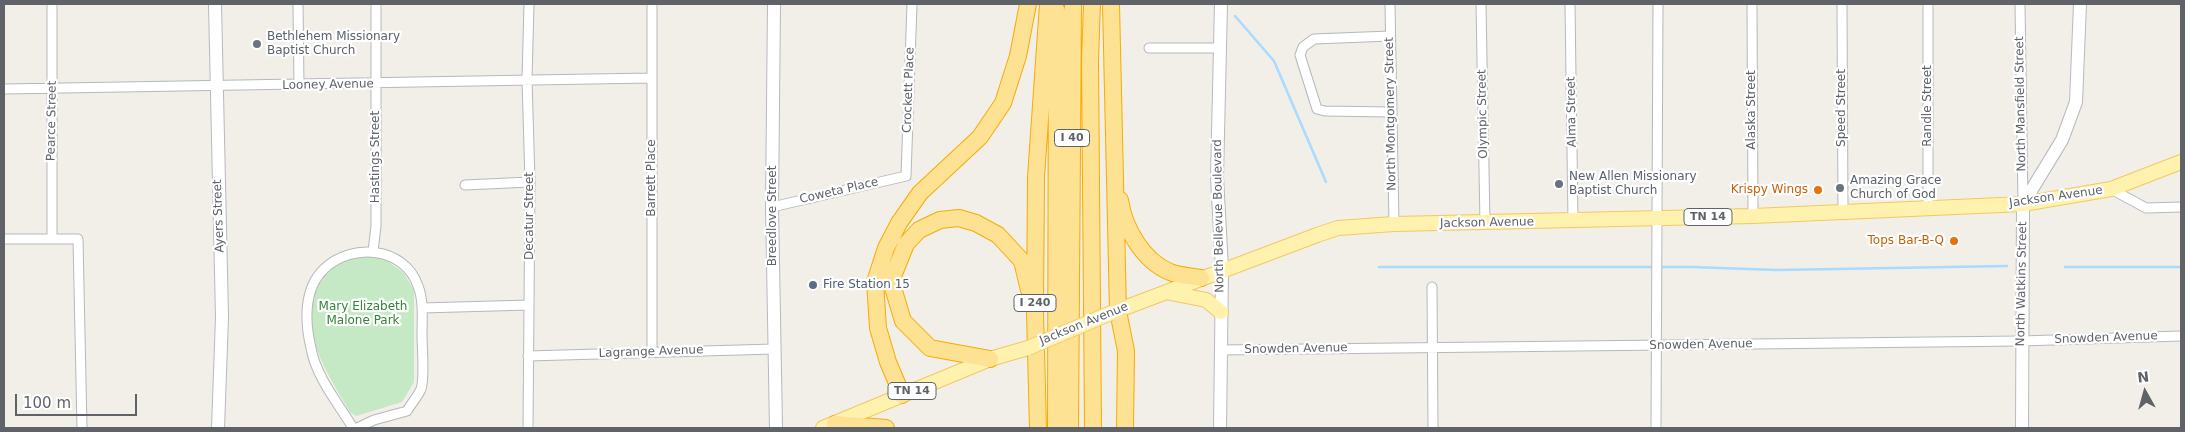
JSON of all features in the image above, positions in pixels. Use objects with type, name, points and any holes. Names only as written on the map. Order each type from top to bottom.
[{"type":"highway","points":[[902,395],[888,362],[878,328],[875,282],[886,248],[899,223],[920,193],[980,137],[1004,103],[1018,56],[1028,4]]},
{"type":"highway","name":"I 240","points":[[1038,428],[1035,312],[1036,177],[1048,4]]},
{"type":"highway","name":"I 40","points":[[1056,428],[1057,4]]},
{"type":"highway","name":"I 40","points":[[1070,428],[1073,4]]},
{"type":"highway","points":[[1092,4],[1090,69],[1093,428]]},
{"type":"highway","points":[[1111,4],[1114,312],[1126,351],[1125,428]]},
{"type":"highway","points":[[1113,156],[1121,208],[1132,235],[1146,255],[1170,272],[1201,278]]},
{"type":"highway","points":[[990,359],[930,348],[903,321],[891,281],[906,244],[919,230],[940,220],[959,218],[976,223],[998,235],[1022,261],[1035,312]]},
{"type":"highway","points":[[829,426],[886,428]]},
{"type":"main road","name":"Jackson Avenue","points":[[829,426],[990,359],[1028,348],[1222,269],[1338,228],[1394,224],[1485,224],[1753,216],[2023,204],[2111,189],[2181,162]]},
{"type":"main road","points":[[1165,292],[1201,299],[1221,312]]},
{"type":"street","name":"Pearce Street","points":[[52,4],[52,239]]},
{"type":"street","name":"Ayers Street","points":[[215,4],[222,317],[218,428]]},
{"type":"street","points":[[298,4],[299,85]]},
{"type":"street","name":"Hastings Street","points":[[373,251],[376,226],[376,4]]},
{"type":"street","name":"Decatur Street","points":[[528,428],[530,182],[527,79],[529,4]]},
{"type":"street","name":"Barrett Place","points":[[652,4],[652,352]]},
{"type":"street","name":"Breedlove Street","points":[[774,4],[772,207],[776,428]]},
{"type":"street","name":"Crockett Place","points":[[906,176],[912,4]]},
{"type":"street","name":"North Bellevue Boulevard","points":[[1220,428],[1222,269],[1217,177],[1221,4]]},
{"type":"street","name":"North Montgomery Street","points":[[1390,4],[1390,112],[1394,224]]},
{"type":"street","name":"Olympic Street","points":[[1481,4],[1485,224]]},
{"type":"street","name":"Alma Street","points":[[1570,4],[1573,221]]},
{"type":"street","points":[[1656,428],[1658,4]]},
{"type":"street","name":"Alaska Street","points":[[1752,4],[1753,216]]},
{"type":"street","name":"Speed Street","points":[[1842,4],[1843,212]]},
{"type":"street","name":"Randle Street","points":[[1928,4],[1928,208]]},
{"type":"street","name":"North Mansfield Street","points":[[2020,4],[2023,204]]},
{"type":"street","name":"North Watkins Street","points":[[2022,428],[2023,204],[2062,140],[2076,102],[2080,4]]},
{"type":"street","points":[[1390,36],[1314,39],[1303,47],[1300,55],[1317,109],[1325,111],[1390,112]]},
{"type":"street","points":[[1149,48],[1219,48]]},
{"type":"street","name":"Looney Avenue","points":[[4,90],[651,78]]},
{"type":"street","name":"Coweta Place","points":[[772,207],[906,176]]},
{"type":"street","points":[[465,186],[530,182]]},
{"type":"street","points":[[2111,189],[2146,208],[2181,207]]},
{"type":"street","points":[[4,239],[78,239],[82,428]]},
{"type":"street","points":[[353,428],[319,374],[311,349],[306,309],[312,289],[323,269],[348,254],[373,251],[396,259],[409,270],[418,286],[422,308],[421,388],[407,411],[374,420],[357,428]]},
{"type":"street","points":[[1432,287],[1433,428]]},
{"type":"street","points":[[422,308],[529,305]]},
{"type":"street","name":"Snowden Avenue","points":[[1220,350],[2021,341],[2181,336]]},
{"type":"street","name":"Lagrange Avenue","points":[[528,356],[774,349]]},
{"type":"green space","name":"Mary Elizabeth Malone Park","points":[[370,255],[387,261],[403,272],[414,290],[414,382],[402,402],[356,416],[350,412],[324,367],[312,334],[310,317],[312,301],[319,285],[329,272],[347,260]]},
{"type":"waterway","points":[[1235,16],[1274,61],[1326,182]]},
{"type":"waterway","points":[[1379,267],[1692,267],[1777,270],[2007,266]]},
{"type":"waterway","points":[[2065,267],[2181,267]]},
{"type":"place","name":"Bethlehem Missionary Baptist Church","points":[[257,44]]},
{"type":"place","name":"New Allen Missionary Baptist Church","points":[[1559,184]]},
{"type":"place","name":"Amazing Grace Church of God","points":[[1840,188]]},
{"type":"place","name":"Krispy Wings","points":[[1818,190]]},
{"type":"place","name":"Tops Bar-B-Q","points":[[1954,241]]},
{"type":"place","name":"Fire Station 15","points":[[813,285]]}]
